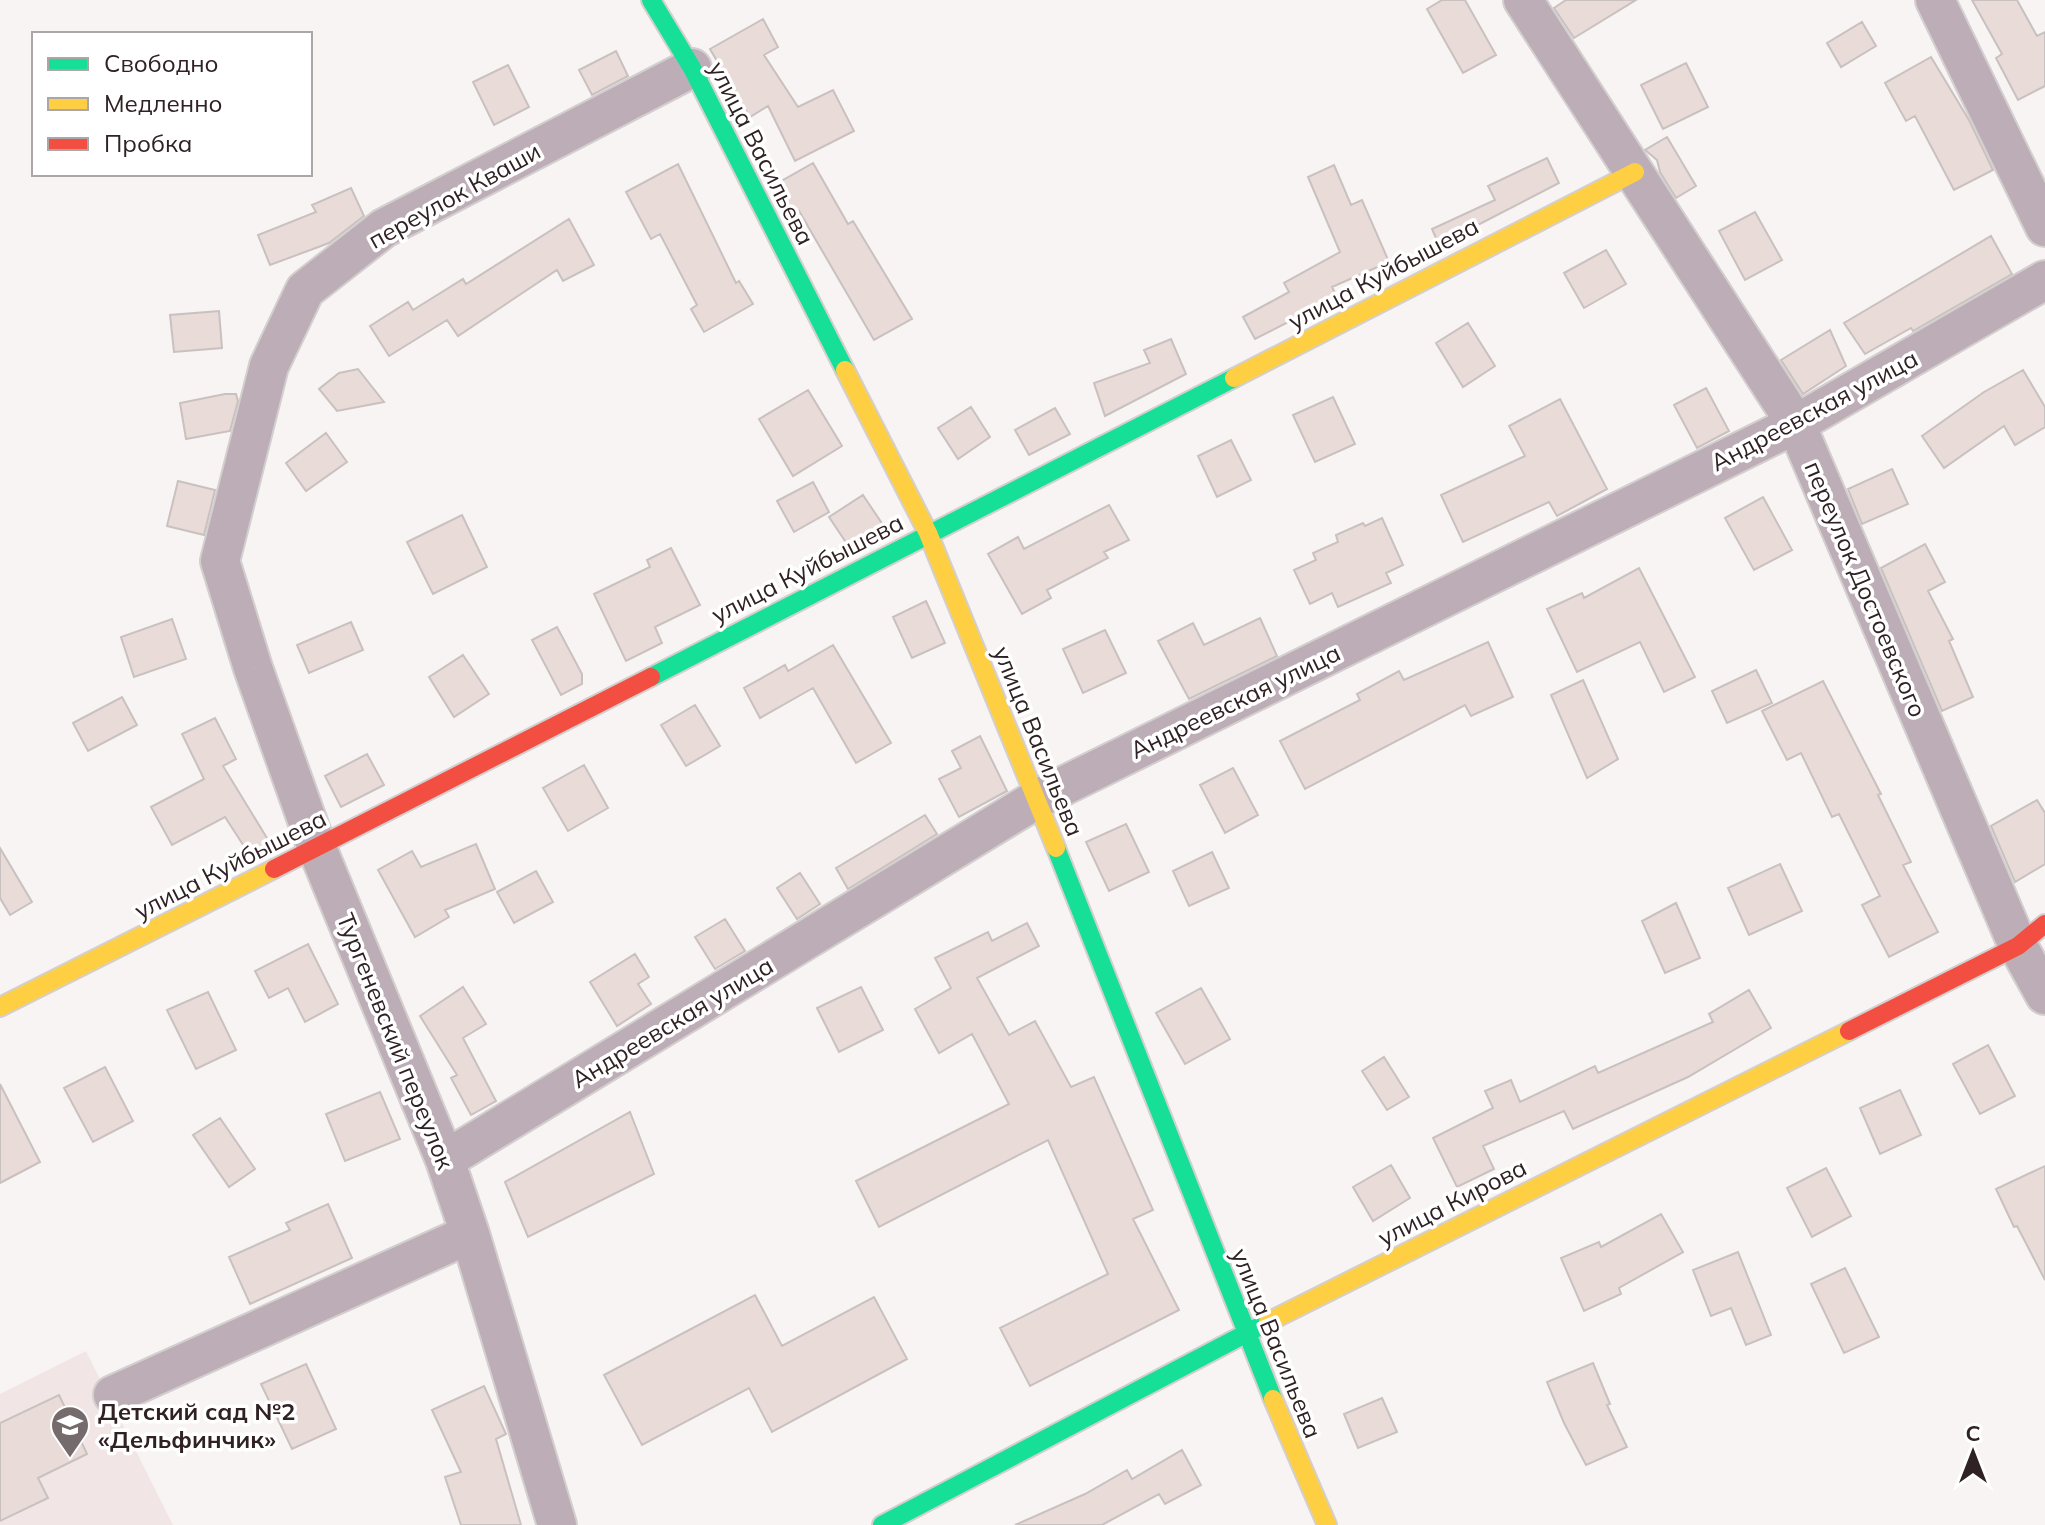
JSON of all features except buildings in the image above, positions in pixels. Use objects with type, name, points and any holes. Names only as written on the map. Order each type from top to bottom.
[{"type":"street","name":"переулок Достоевского","points":[[1523,0],[1796,424],[2031,935],[2045,995]]},
{"type":"street","points":[[1935,0],[2045,227]]},
{"type":"street","name":"улица Васильева","points":[[655,2],[692,68],[928,533],[1037,799],[1246,1333],[1327,1525]]},
{"type":"street","name":"переулок Кваши","points":[[220,561],[269,366],[305,290],[384,228],[692,68]]},
{"type":"street","name":"улица Куйбышева","points":[[0,1007],[317,848],[1635,172]]},
{"type":"street","name":"Андреевская улица","points":[[445,1160],[1037,799],[1796,424],[2045,280]]},
{"type":"street","name":"Тургеневский переулок","points":[[220,561],[253,668],[317,848],[445,1160],[557,1525]]},
{"type":"street","name":"улица Кирова","points":[[882,1525],[1246,1333],[2031,935]]},
{"type":"street","points":[[113,1395],[470,1234]]},
{"type":"shaded area","name":"Детский сад №2 «Дельфинчик»","points":[[86,1351],[173,1525],[0,1525],[0,1394]]},
{"type":"traffic: fast","points":[[651,0],[692,68],[845,370]]},
{"type":"traffic: fast","points":[[651,677],[1234,378]]},
{"type":"traffic: fast","points":[[1056,848],[1273,1399]]},
{"type":"traffic: fast","points":[[882,1525],[1268,1322]]},
{"type":"traffic: slow","points":[[1234,378],[1635,172]]},
{"type":"traffic: slow","points":[[845,370],[928,533],[1056,848]]},
{"type":"traffic: slow","points":[[0,1007],[274,869]]},
{"type":"traffic: slow","points":[[1268,1322],[1849,1031]]},
{"type":"traffic: slow","points":[[1273,1399],[1327,1525]]},
{"type":"traffic: jam","points":[[274,869],[651,677]]},
{"type":"traffic: jam","points":[[1849,1031],[2018,946],[2045,924]]},
{"type":"place","name":"Детский сад №2 «Дельфинчик»","points":[[70,1459]]}]
